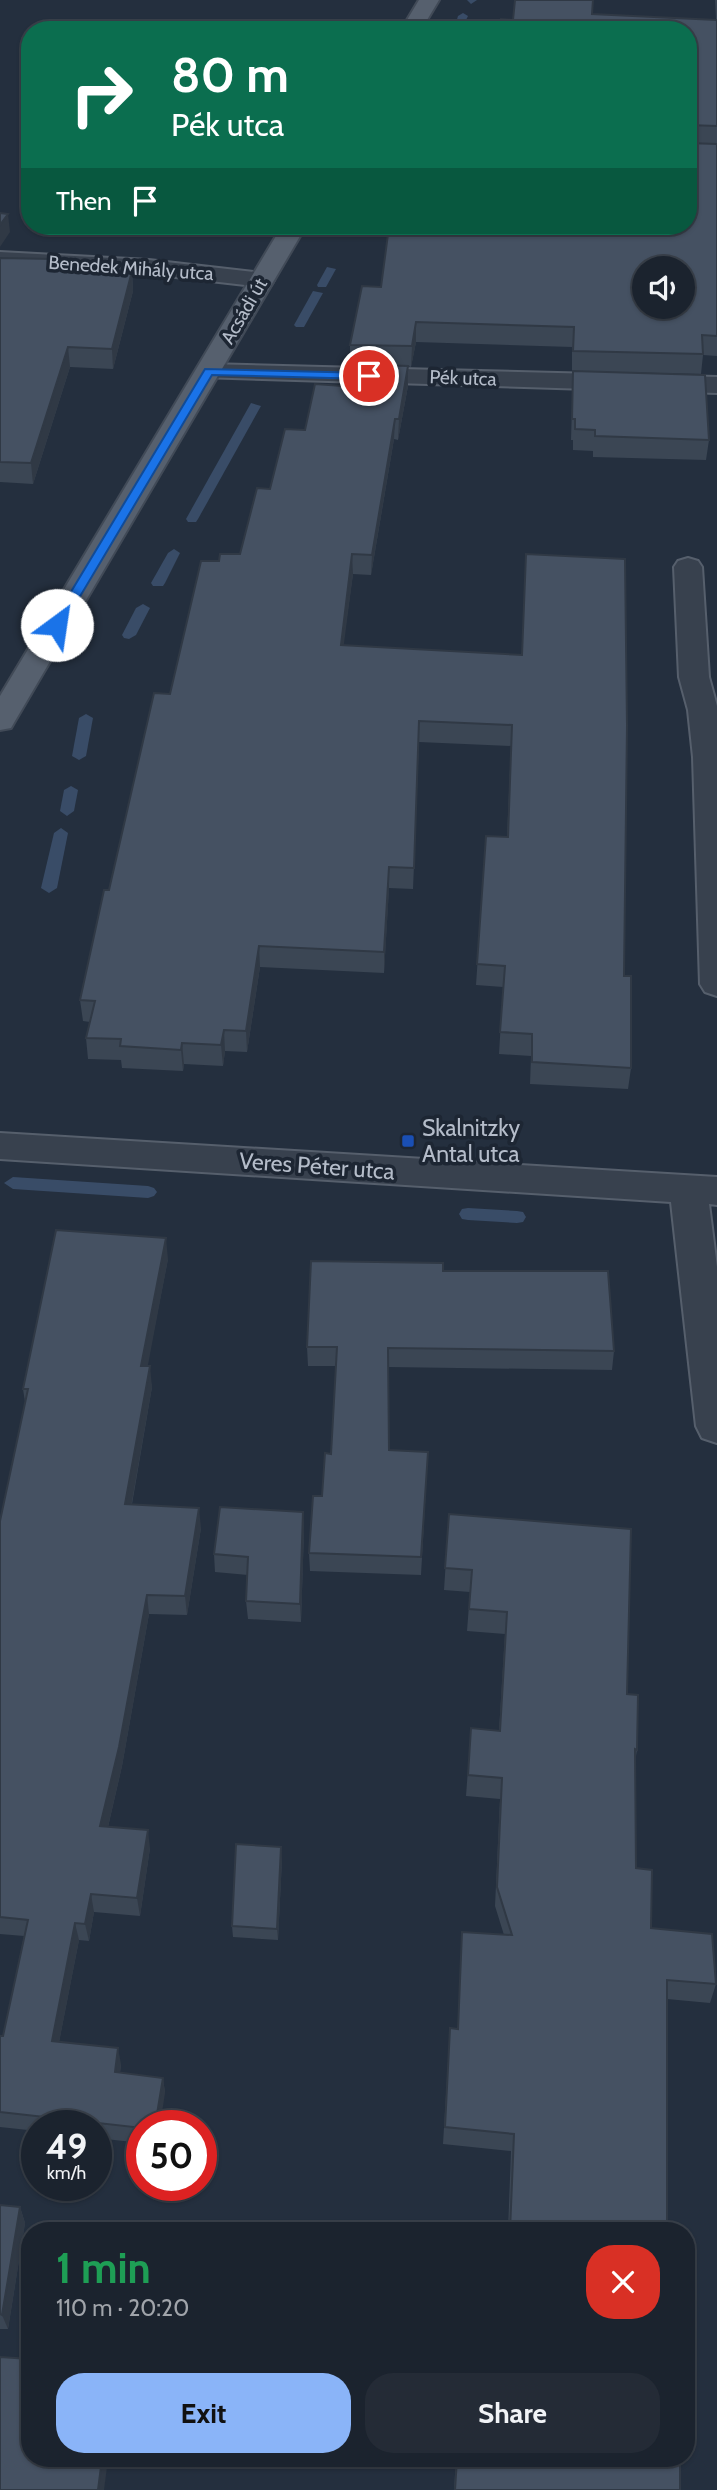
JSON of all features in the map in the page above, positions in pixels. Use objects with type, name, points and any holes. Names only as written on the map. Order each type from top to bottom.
[{"type":"main road","points":[[416,21],[429,0]]},
{"type":"main road","name":"Acsádi út","points":[[0,720],[289,235]]},
{"type":"street","name":"Benedek Mihály utca","points":[[0,259],[149,267],[262,280]]},
{"type":"street","name":"Pék utca","points":[[209,372],[717,385]]},
{"type":"street","points":[[688,567],[694,677],[710,711],[709,757],[717,984]]},
{"type":"street","name":"Veres Péter utca","points":[[0,1146],[702,1190]]},
{"type":"street","points":[[702,1190],[717,1426]]},
{"type":"building","points":[[515,0],[593,0],[592,14],[717,20],[717,126],[697,125],[697,21],[501,21],[513,20]]},
{"type":"building","points":[[697,143],[717,144],[717,336],[702,335],[703,354],[573,351],[574,327],[416,322],[412,346],[350,345],[362,286],[381,287],[388,235],[697,235]]},
{"type":"building","points":[[0,213],[8,214],[0,225]]},
{"type":"building","points":[[0,258],[54,259],[52,269],[132,271],[112,349],[68,347],[31,463],[0,462]]},
{"type":"building","points":[[346,364],[408,366],[399,419],[395,419],[372,555],[352,554],[341,645],[522,655],[526,554],[625,559],[627,726],[624,976],[631,976],[631,1068],[532,1062],[532,1034],[500,1032],[505,966],[477,964],[486,836],[508,837],[512,725],[419,721],[414,868],[389,867],[384,952],[259,946],[246,1031],[224,1030],[221,1045],[182,1043],[181,1050],[120,1046],[121,1039],[86,1038],[95,1001],[80,1000],[104,890],[109,890],[154,693],[170,694],[201,561],[219,561],[220,554],[240,554],[257,488],[270,489],[285,429],[305,430],[315,384],[342,386]]},
{"type":"building","points":[[573,371],[705,375],[709,440],[595,436],[595,430],[575,429],[575,419],[572,419]]},
{"type":"building","points":[[56,1230],[166,1238],[141,1366],[150,1366],[125,1504],[199,1508],[185,1596],[147,1595],[119,1747],[100,1826],[148,1830],[137,1898],[91,1894],[85,1924],[75,1923],[52,2041],[118,2048],[115,2072],[163,2078],[158,2110],[126,2110],[126,2126],[112,2125],[112,2110],[21,2110],[21,2114],[0,2112],[0,2036],[3,2036],[28,1920],[0,1917],[0,1521],[28,1389],[23,1389]]},
{"type":"building","points":[[311,1261],[443,1263],[443,1271],[608,1271],[614,1351],[388,1348],[389,1450],[428,1452],[421,1557],[309,1553],[313,1496],[322,1496],[325,1453],[331,1454],[337,1347],[307,1347]]},
{"type":"building","points":[[220,1507],[303,1512],[300,1604],[246,1601],[248,1557],[214,1554]]},
{"type":"building","points":[[449,1514],[631,1529],[627,1694],[638,1695],[637,1750],[635,1749],[636,1868],[652,1870],[651,1928],[712,1934],[716,1984],[667,1980],[667,2222],[510,2222],[514,2134],[445,2127],[450,2028],[458,2029],[462,1932],[512,1935],[497,1887],[502,1778],[468,1775],[471,1728],[500,1731],[507,1612],[469,1609],[472,1570],[445,1568]]},
{"type":"building","points":[[236,1844],[281,1847],[277,1929],[232,1926]]},
{"type":"building","points":[[0,2205],[20,2207],[2,2315],[0,2314]]},
{"type":"building","points":[[0,2357],[21,2358],[21,2467],[101,2467],[98,2490],[0,2490]]},
{"type":"building","points":[[456,2467],[680,2467],[680,2490],[455,2490]]},
{"type":"waterway","points":[[460,21],[463,16]]},
{"type":"waterway","points":[[322,285],[331,269]]},
{"type":"waterway","points":[[300,325],[317,293]]},
{"type":"waterway","points":[[192,519],[255,406]]},
{"type":"waterway","points":[[158,583],[174,553]]},
{"type":"waterway","points":[[129,635],[143,608]]},
{"type":"waterway","points":[[79,756],[86,718]]},
{"type":"waterway","points":[[67,811],[71,790]]},
{"type":"waterway","points":[[49,888],[61,833]]},
{"type":"waterway","points":[[13,1183],[148,1192]]},
{"type":"waterway","points":[[468,1214],[517,1217]]},
{"type":"place","name":"Skalnitzky Antal utca","points":[[408,1141]]},
{"type":"route","points":[[57,625],[209,372],[369,376]]}]
